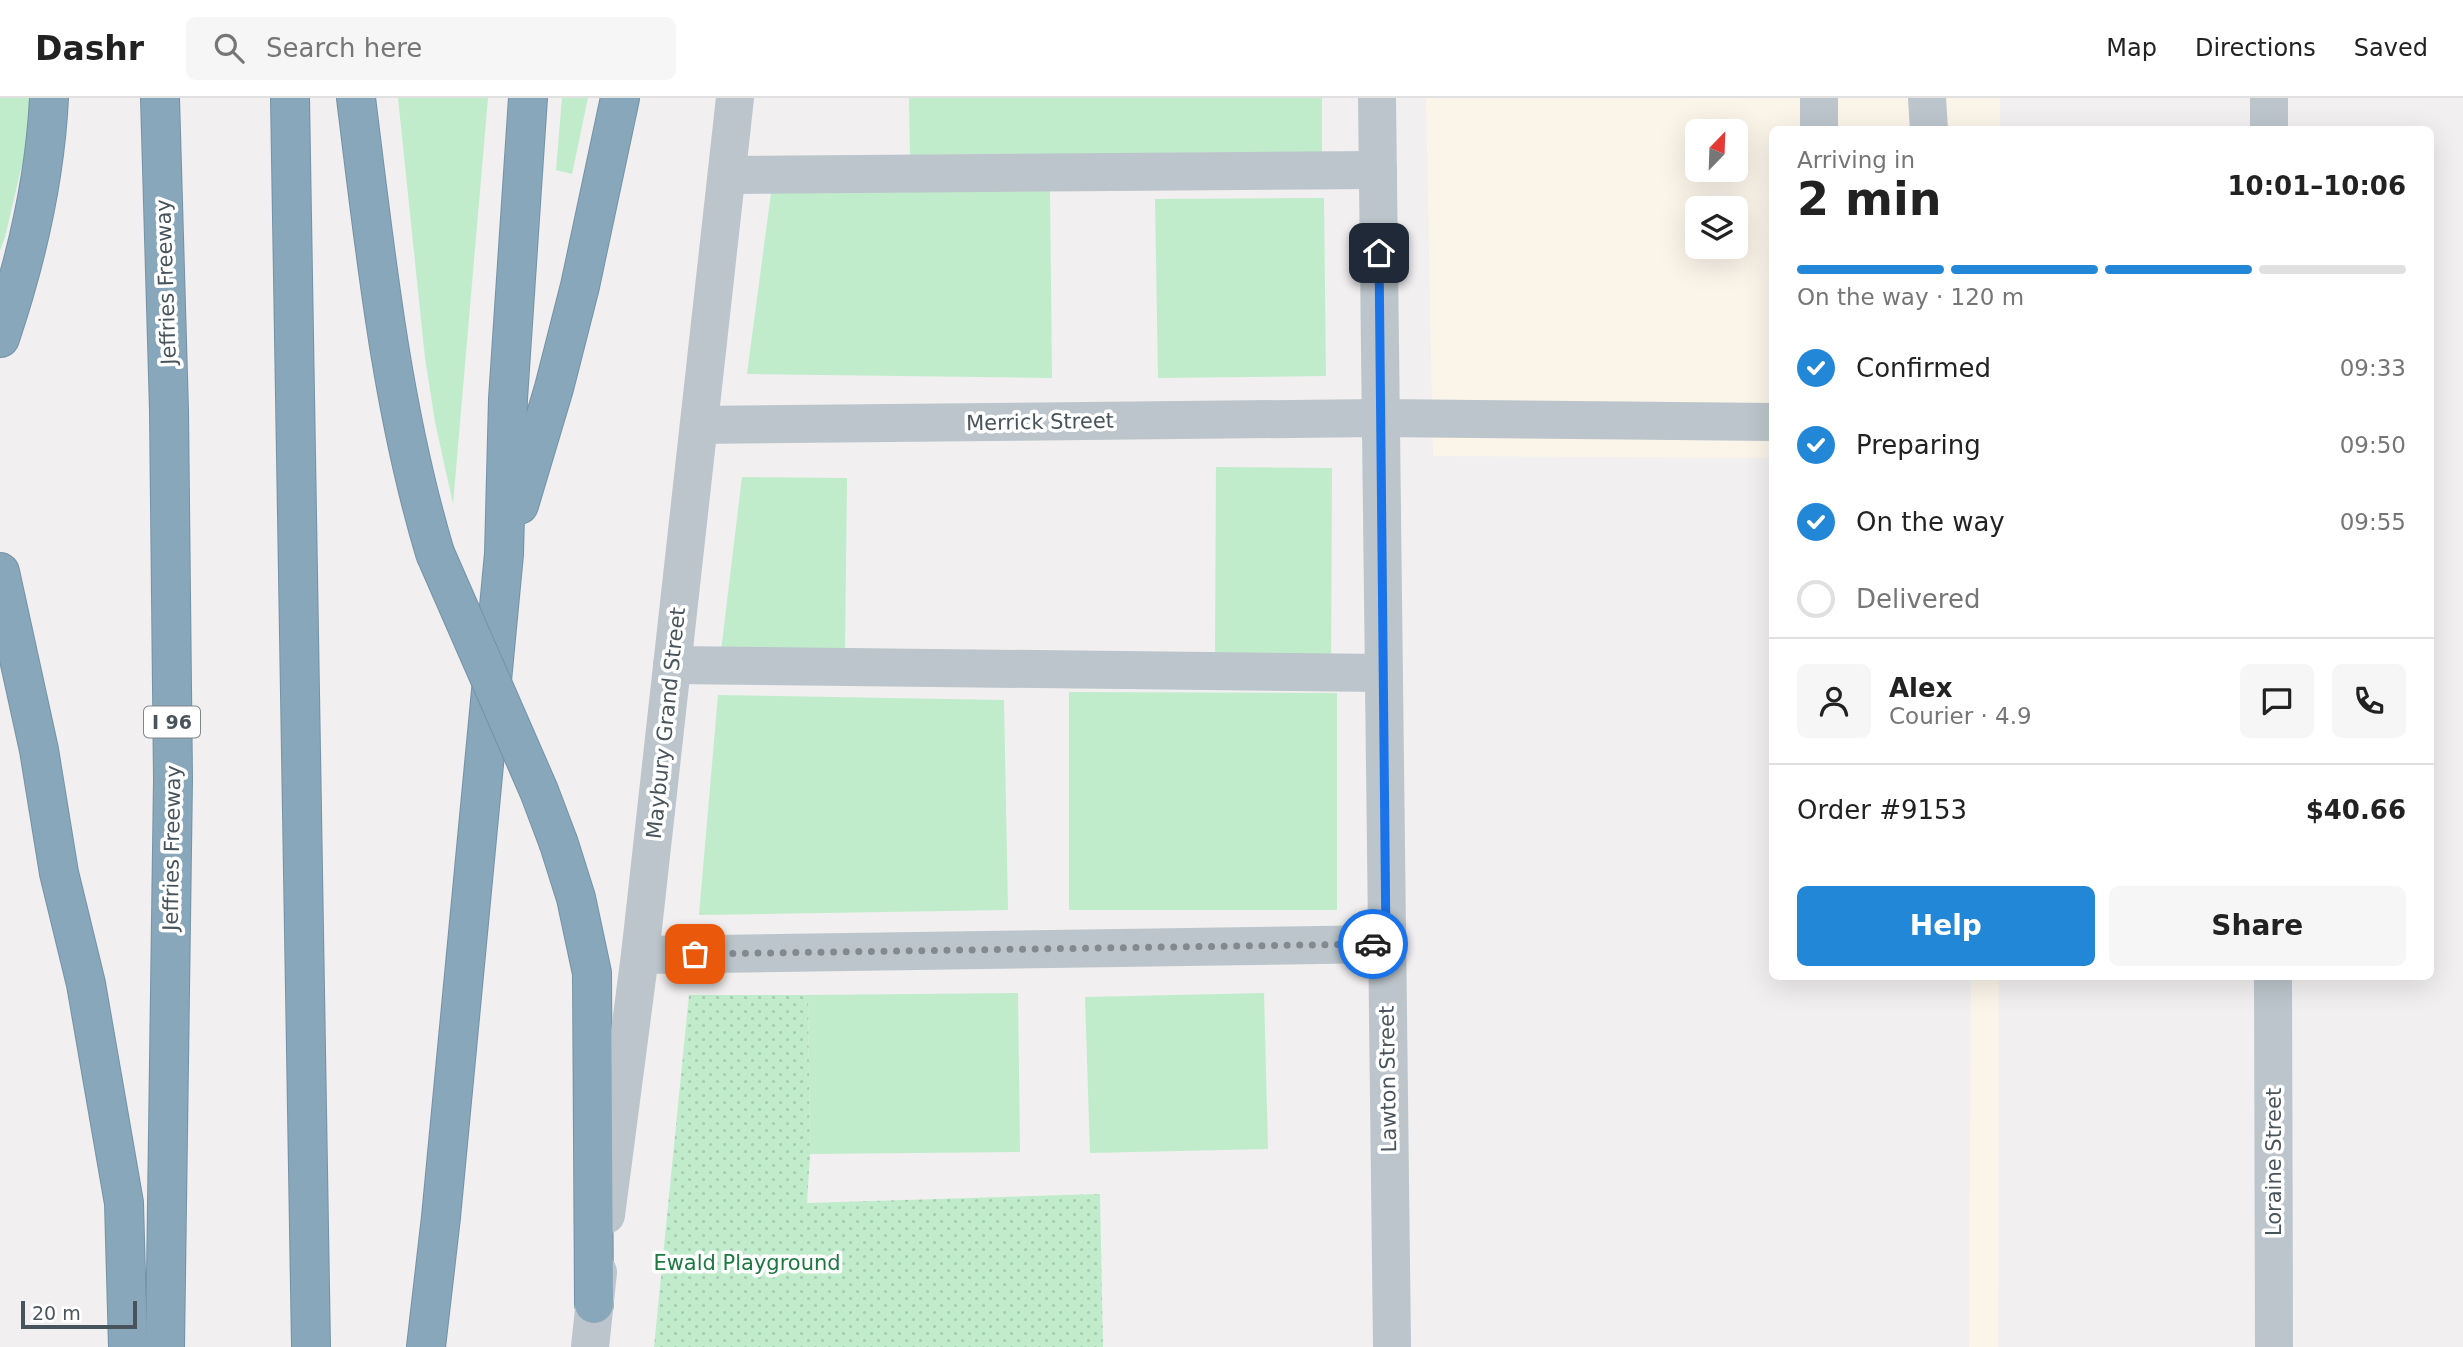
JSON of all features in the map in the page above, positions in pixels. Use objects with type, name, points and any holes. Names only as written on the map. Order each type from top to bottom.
[{"type":"highway","points":[[1,333],[22,267],[40,183],[49,98]]},
{"type":"highway","name":"Jeffries Freeway","points":[[160,98],[169,410],[173,779],[165,1347]]},
{"type":"highway","points":[[290,98],[311,1347]]},
{"type":"highway","points":[[356,98],[376,256],[407,444],[419,499],[435,553],[539,790],[559,844],[576,898],[592,973],[594,1304]]},
{"type":"highway","points":[[426,1347],[441,1217],[504,554],[508,399],[528,98]]},
{"type":"highway","points":[[504,554],[554,388],[577,299],[620,98]]},
{"type":"highway","points":[[0,572],[39,750],[59,873],[86,984],[124,1203],[128,1347]]},
{"type":"street","name":"Maybury Grand Street","points":[[590,1347],[640,955],[735,98]]},
{"type":"street","name":"Lawton Street","points":[[1377,98],[1392,1347]]},
{"type":"street","points":[[1819,98],[1819,126]]},
{"type":"street","points":[[1927,98],[1929,126]]},
{"type":"street","points":[[2269,98],[2269,126]]},
{"type":"street","points":[[727,175],[1378,170]]},
{"type":"street","name":"Merrick Street","points":[[699,425],[1380,418],[1769,422]]},
{"type":"street","points":[[672,665],[1383,673]]},
{"type":"street","points":[[640,955],[1386,944]]},
{"type":"street","name":"Loraine Street","points":[[2273,980],[2274,1347]]},
{"type":"shaded area","points":[[1426,98],[2000,98],[2000,126],[1769,126],[1769,458],[1433,456]]},
{"type":"shaded area","points":[[1971,980],[1999,980],[1998,1347],[1969,1347]]},
{"type":"green space","points":[[0,98],[30,98],[28,139],[0,251]]},
{"type":"green space","points":[[398,98],[488,98],[453,504],[435,422],[425,358]]},
{"type":"green space","points":[[562,98],[588,98],[572,174],[556,170]]},
{"type":"green space","points":[[909,98],[1322,98],[1322,152],[910,155]]},
{"type":"green space","points":[[1050,191],[1052,378],[747,374],[771,193]]},
{"type":"green space","points":[[1324,198],[1326,376],[1158,378],[1155,199]]},
{"type":"green space","points":[[1216,467],[1332,468],[1331,663],[1215,661]]},
{"type":"green space","points":[[742,477],[847,478],[845,655],[721,651]]},
{"type":"green space","points":[[1069,692],[1337,693],[1337,910],[1069,910]]},
{"type":"green space","points":[[718,695],[1004,700],[1008,910],[699,915]]},
{"type":"green space","points":[[1018,993],[1020,1152],[810,1154],[808,995]]},
{"type":"green space","points":[[1264,993],[1268,1149],[1090,1153],[1085,997]]},
{"type":"green space","name":"Ewald Playground","points":[[689,995],[808,995],[810,1154],[807,1203],[1100,1194],[1103,1347],[654,1347]]},
{"type":"way so far","points":[[695,954],[1373,944]]},
{"type":"route","points":[[1373,944],[1386,944],[1379,253]]}]
